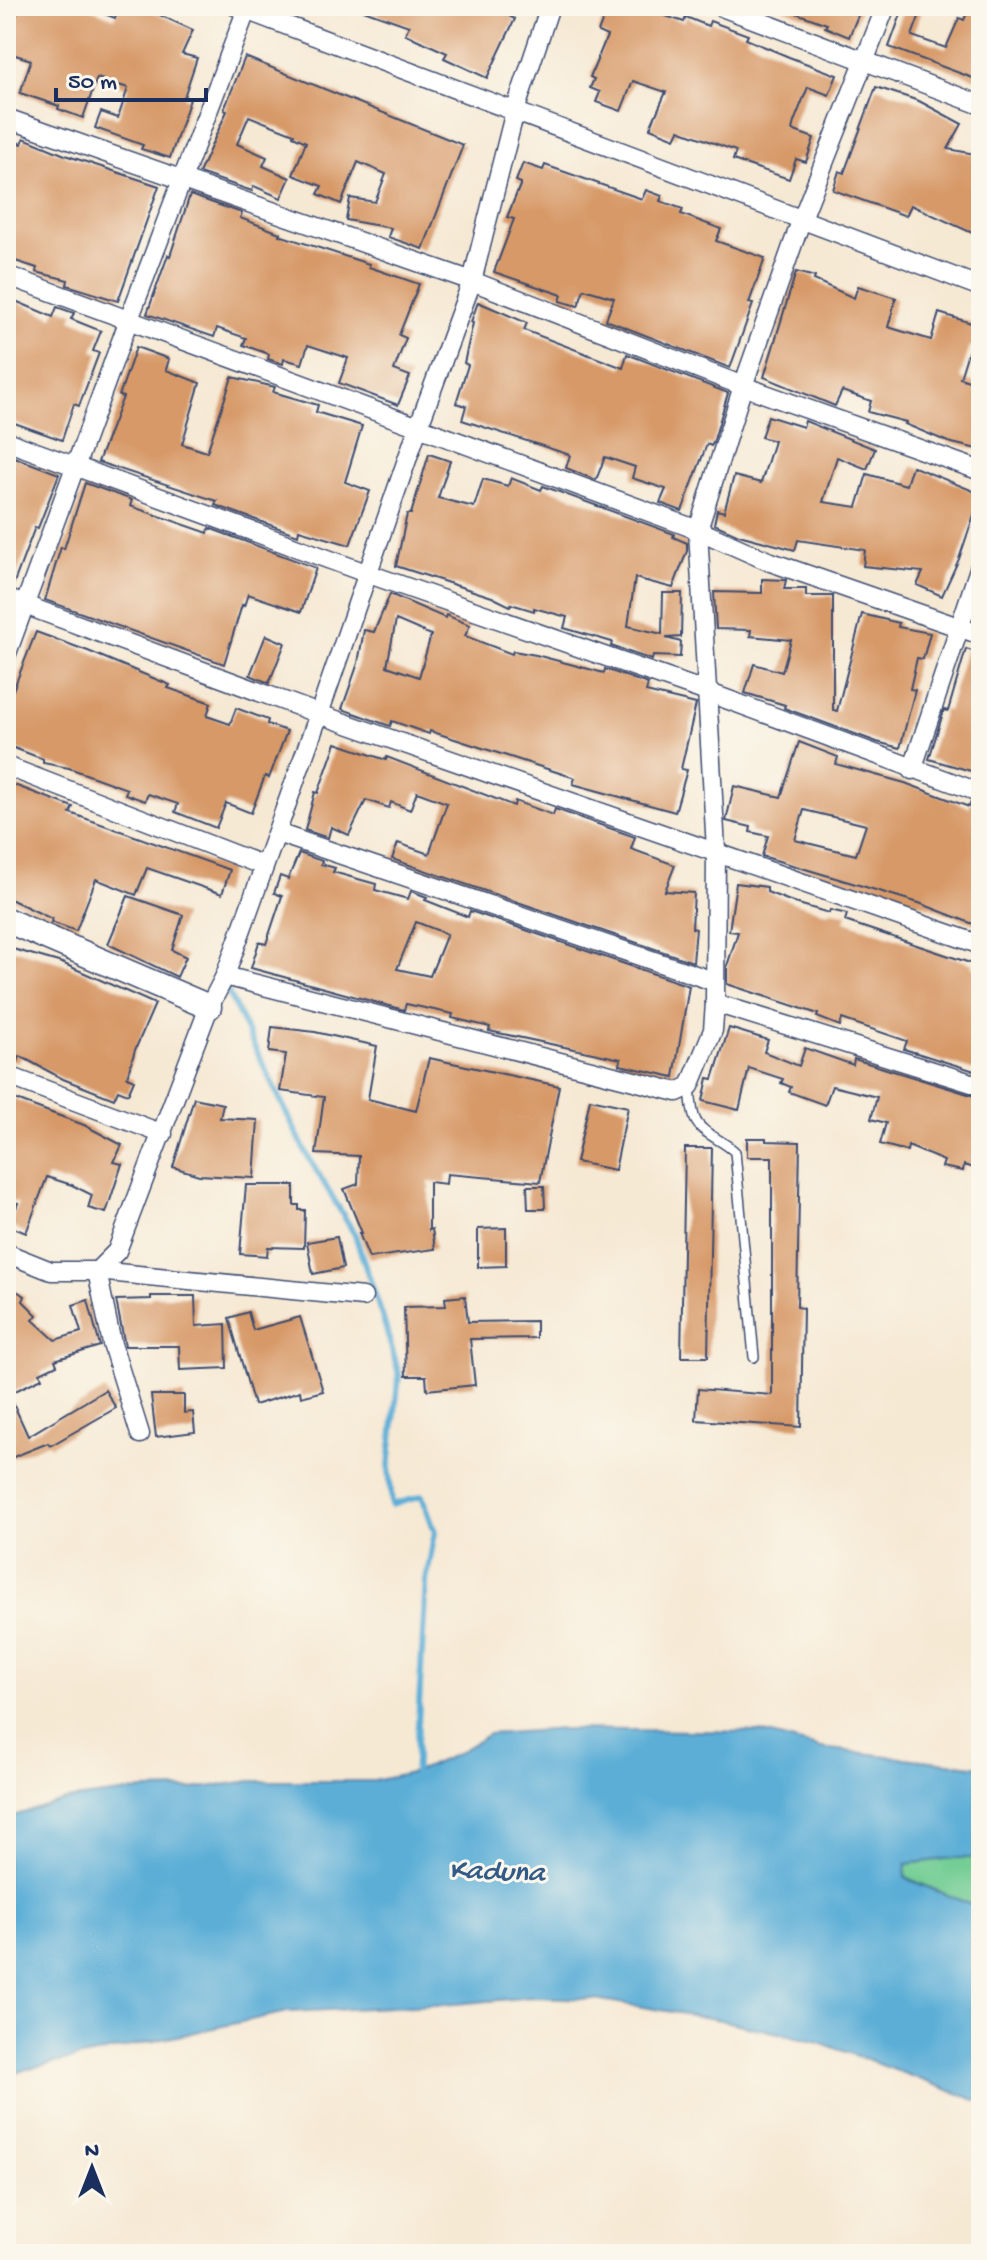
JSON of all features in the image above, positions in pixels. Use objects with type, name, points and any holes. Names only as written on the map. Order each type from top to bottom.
[{"type":"street","points":[[97,1271],[117,1251],[209,1007],[225,976],[277,833],[366,573],[472,281],[515,111],[550,6]]},
{"type":"street","points":[[719,6],[981,105]]},
{"type":"street","points":[[225,976],[677,1092],[690,1086],[713,1030],[715,1003],[716,850],[698,530],[743,386],[801,221],[886,6]]},
{"type":"street","points":[[6,656],[243,7],[981,287]]},
{"type":"street","points":[[6,118],[472,281],[743,386],[981,471]]},
{"type":"street","points":[[6,275],[128,322],[419,425],[698,530],[768,561],[981,635]]},
{"type":"street","points":[[6,441],[981,793]]},
{"type":"street","points":[[912,770],[981,563]]},
{"type":"street","points":[[6,598],[319,714],[981,945]]},
{"type":"street","points":[[6,766],[264,866]]},
{"type":"street","points":[[277,833],[713,981]]},
{"type":"street","points":[[6,920],[209,1007]]},
{"type":"street","points":[[715,1003],[981,1086]]},
{"type":"street","points":[[6,1075],[163,1134]]},
{"type":"street","points":[[6,1253],[51,1271],[97,1271],[363,1297]]},
{"type":"street","points":[[97,1271],[112,1344],[140,1434]]},
{"type":"lane","points":[[690,1086],[695,1118],[701,1128],[728,1144],[735,1152],[754,1357]]},
{"type":"green space","points":[[981,1858],[981,1909],[905,1877],[906,1864]]},
{"type":"water","name":"Kaduna","points":[[563,1729],[760,1732],[821,1748],[981,1767],[981,1858],[906,1864],[905,1878],[981,1909],[981,2102],[819,2042],[720,2020],[595,1999],[533,1997],[287,2012],[27,2069],[6,2077],[6,1818],[66,1800],[144,1790],[192,1789],[251,1781],[374,1781],[415,1772],[456,1754],[489,1734]]},
{"type":"building","points":[[19,6],[83,6],[115,18],[119,6],[155,6],[153,12],[193,30],[182,54],[197,58],[184,97],[190,99],[170,158],[141,149],[143,145],[95,128],[101,112],[118,118],[128,88],[97,78],[83,118],[20,93],[31,60],[6,52]]},
{"type":"building","points":[[358,6],[508,6],[505,14],[515,19],[487,78],[444,58],[447,53],[405,34],[409,26]]},
{"type":"building","points":[[608,6],[635,6],[684,22],[686,17],[708,26],[710,21],[748,35],[746,39],[837,75],[829,95],[808,87],[794,122],[792,130],[814,138],[806,162],[796,159],[789,179],[733,160],[736,151],[679,130],[675,138],[650,128],[666,92],[633,81],[621,111],[596,102],[600,92],[590,88],[594,79],[590,77],[607,36],[598,32]]},
{"type":"building","points":[[783,6],[862,6],[849,37],[825,27],[827,24]]},
{"type":"building","points":[[904,6],[923,6],[912,36],[946,48],[959,18],[964,20],[970,6],[981,6],[981,81],[889,47]]},
{"type":"building","points":[[245,57],[463,145],[423,249],[388,237],[391,228],[346,220],[350,198],[375,202],[386,174],[358,162],[341,204],[318,194],[322,186],[293,175],[306,142],[249,116],[237,144],[267,157],[263,166],[290,178],[281,198],[254,186],[252,191],[199,173],[227,111],[224,110]]},
{"type":"building","points":[[876,87],[919,101],[962,124],[948,149],[981,155],[981,237],[911,205],[906,216],[833,190],[839,171],[844,173]]},
{"type":"building","points":[[6,138],[22,144],[24,138],[159,186],[118,301],[67,285],[68,280],[36,272],[37,268],[6,258]]},
{"type":"building","points":[[523,163],[543,170],[545,165],[642,199],[646,190],[662,196],[660,201],[683,209],[681,214],[721,229],[716,241],[765,258],[749,303],[753,304],[730,368],[606,320],[614,298],[584,289],[578,306],[560,301],[562,295],[494,272],[514,219],[507,217],[521,183],[516,181]]},
{"type":"building","points":[[190,195],[242,213],[240,218],[279,235],[419,284],[399,335],[406,338],[394,370],[410,376],[398,405],[339,383],[348,358],[308,345],[302,364],[284,359],[283,364],[268,359],[269,354],[243,345],[246,338],[217,328],[214,337],[147,314]]},
{"type":"building","points":[[796,272],[815,277],[814,280],[854,298],[858,286],[896,298],[888,327],[931,340],[939,313],[981,326],[976,347],[970,346],[960,378],[981,385],[981,450],[948,442],[906,422],[868,412],[871,401],[842,391],[835,406],[764,377]]},
{"type":"building","points":[[6,297],[53,317],[57,307],[74,313],[71,319],[101,331],[93,351],[99,353],[79,406],[74,404],[62,440],[6,420]]},
{"type":"building","points":[[478,302],[527,323],[524,330],[623,368],[627,354],[728,393],[713,443],[711,446],[707,444],[682,511],[660,503],[666,489],[632,478],[635,467],[605,457],[596,480],[566,468],[570,455],[462,420],[466,406],[456,403],[468,365],[464,363]]},
{"type":"building","points":[[136,347],[169,359],[166,370],[200,383],[182,444],[207,452],[232,377],[275,387],[273,392],[318,405],[316,412],[362,426],[345,482],[370,491],[350,545],[299,530],[298,535],[215,505],[217,501],[98,462],[123,397],[119,396]]},
{"type":"building","points":[[768,416],[803,427],[805,421],[875,449],[867,469],[837,457],[823,502],[857,507],[867,474],[906,485],[912,466],[981,494],[959,559],[942,596],[917,585],[923,572],[863,566],[865,550],[798,540],[795,550],[739,535],[714,524],[717,510],[724,512],[734,476],[761,483],[774,441],[761,437]]},
{"type":"building","points":[[6,454],[59,474],[12,588],[6,586]]},
{"type":"building","points":[[429,454],[450,461],[438,498],[474,507],[483,479],[508,486],[511,478],[541,490],[543,486],[674,534],[673,537],[687,543],[673,588],[635,578],[628,626],[662,634],[663,593],[682,593],[681,637],[666,638],[681,642],[680,657],[653,656],[652,660],[611,646],[612,642],[564,628],[567,617],[534,608],[534,611],[510,606],[492,597],[396,566],[407,514],[411,514]]},
{"type":"building","points":[[85,483],[132,500],[130,506],[208,533],[209,528],[316,568],[301,612],[248,594],[224,664],[45,600]]},
{"type":"building","points":[[762,579],[786,580],[784,589],[806,589],[806,596],[833,596],[833,710],[837,711],[862,614],[899,623],[898,627],[930,633],[923,659],[917,658],[910,689],[915,690],[900,748],[745,693],[754,664],[782,672],[791,640],[750,636],[751,630],[716,629],[714,592],[762,593]]},
{"type":"building","points":[[390,594],[445,618],[446,615],[470,625],[465,636],[512,654],[513,651],[536,655],[604,673],[605,669],[648,684],[646,692],[696,704],[681,769],[687,770],[675,812],[573,784],[575,778],[430,731],[429,734],[392,721],[390,726],[342,709],[358,663],[364,630],[374,632]],"holes":[[[396,620],[431,635],[419,677],[387,666]]]},
{"type":"building","points":[[36,632],[211,703],[207,716],[230,724],[236,708],[287,731],[269,778],[265,776],[251,813],[226,803],[216,828],[175,812],[178,804],[148,794],[145,801],[125,794],[127,789],[69,768],[43,763],[43,759],[6,745],[6,708]]},
{"type":"building","points":[[266,635],[285,643],[269,683],[250,675]]},
{"type":"building","points":[[966,649],[981,654],[981,760],[978,773],[929,759],[944,710],[948,711]]},
{"type":"building","points":[[799,742],[838,757],[836,764],[905,783],[969,807],[971,802],[981,805],[981,927],[919,903],[762,856],[768,836],[750,832],[751,827],[726,821],[734,786],[781,797]],"holes":[[[804,810],[866,825],[856,855],[795,840]]]},
{"type":"building","points":[[336,743],[386,760],[387,757],[514,806],[515,801],[553,815],[555,809],[635,837],[631,849],[675,865],[665,891],[694,893],[692,928],[696,929],[693,962],[392,859],[398,843],[429,854],[447,803],[417,792],[410,810],[391,802],[389,808],[366,800],[349,835],[331,827],[328,838],[305,830],[315,792],[318,793]]},
{"type":"building","points":[[6,782],[73,807],[70,813],[230,870],[222,894],[147,868],[136,895],[96,879],[76,931],[51,922],[52,919],[6,897]]},
{"type":"building","points":[[299,853],[335,868],[333,872],[376,884],[375,890],[408,899],[411,891],[468,917],[470,911],[689,986],[674,1077],[620,1065],[621,1059],[489,1031],[490,1027],[452,1018],[453,1014],[406,1004],[404,1010],[251,968],[259,942],[266,944],[282,896],[274,893],[280,876],[288,879]],"holes":[[[416,922],[447,934],[430,976],[397,969]]]},
{"type":"building","points":[[736,883],[767,887],[767,892],[795,903],[829,913],[830,910],[847,914],[845,921],[973,964],[972,967],[981,970],[981,1073],[904,1049],[907,1041],[842,1019],[840,1026],[817,1017],[818,1014],[727,984],[727,966],[738,932],[729,931]]},
{"type":"building","points":[[128,896],[183,915],[172,950],[186,957],[177,977],[108,944]]},
{"type":"building","points":[[6,947],[62,963],[155,1004],[135,1050],[127,1077],[134,1080],[128,1094],[118,1090],[114,1099],[63,1079],[20,1056],[18,1062],[6,1058],[6,991],[12,970],[6,967]]},
{"type":"building","points":[[272,1027],[315,1032],[377,1046],[368,1099],[416,1111],[429,1058],[559,1086],[540,1182],[447,1174],[446,1184],[429,1182],[429,1230],[432,1229],[435,1249],[369,1258],[344,1189],[358,1184],[359,1156],[316,1154],[324,1097],[280,1091],[286,1054],[269,1052]]},
{"type":"building","points":[[729,1028],[768,1040],[764,1052],[799,1066],[805,1048],[853,1065],[854,1059],[981,1098],[981,1170],[964,1165],[963,1171],[942,1167],[944,1161],[908,1146],[907,1151],[880,1144],[886,1123],[871,1119],[877,1097],[832,1086],[825,1105],[789,1092],[791,1087],[781,1083],[783,1079],[749,1068],[739,1110],[703,1101],[708,1078],[713,1079]]},
{"type":"building","points":[[6,1096],[84,1125],[122,1145],[114,1162],[122,1164],[106,1213],[88,1208],[92,1195],[47,1177],[26,1233],[9,1226],[18,1203],[6,1200]]},
{"type":"building","points":[[194,1098],[223,1104],[220,1118],[258,1120],[254,1178],[199,1175],[173,1167]]},
{"type":"building","points":[[590,1099],[628,1107],[615,1170],[576,1162]]},
{"type":"building","points":[[747,1138],[800,1142],[797,1307],[803,1308],[801,1427],[696,1420],[698,1389],[772,1395],[772,1157],[747,1157]]},
{"type":"building","points":[[685,1148],[712,1148],[708,1357],[681,1357]]},
{"type":"building","points":[[246,1185],[294,1185],[294,1205],[299,1205],[299,1210],[305,1210],[304,1248],[268,1247],[267,1256],[240,1254]]},
{"type":"building","points":[[527,1186],[544,1186],[545,1209],[528,1209]]},
{"type":"building","points":[[506,1228],[506,1266],[478,1267],[478,1229]]},
{"type":"building","points":[[337,1237],[343,1268],[313,1274],[307,1242]]},
{"type":"building","points":[[6,1285],[25,1296],[23,1301],[37,1315],[33,1320],[55,1340],[81,1332],[73,1305],[88,1300],[100,1346],[55,1360],[57,1365],[40,1373],[42,1378],[9,1394],[28,1436],[105,1390],[116,1408],[50,1446],[48,1443],[6,1460]]},
{"type":"building","points":[[151,1296],[195,1296],[196,1326],[226,1324],[227,1368],[180,1370],[179,1346],[125,1346],[116,1300],[151,1299]]},
{"type":"building","points":[[465,1296],[468,1322],[536,1321],[536,1338],[470,1339],[475,1385],[427,1390],[426,1376],[406,1376],[404,1307],[446,1306],[445,1298]]},
{"type":"building","points":[[248,1312],[253,1330],[300,1317],[323,1391],[301,1397],[300,1391],[254,1405],[229,1318]]},
{"type":"building","points":[[151,1395],[184,1395],[184,1413],[193,1412],[195,1432],[156,1437]]},
{"type":"waterway","points":[[226,988],[306,1153],[355,1235],[399,1374],[389,1467],[392,1505],[422,1496],[435,1532],[426,1581],[415,1777]]}]
